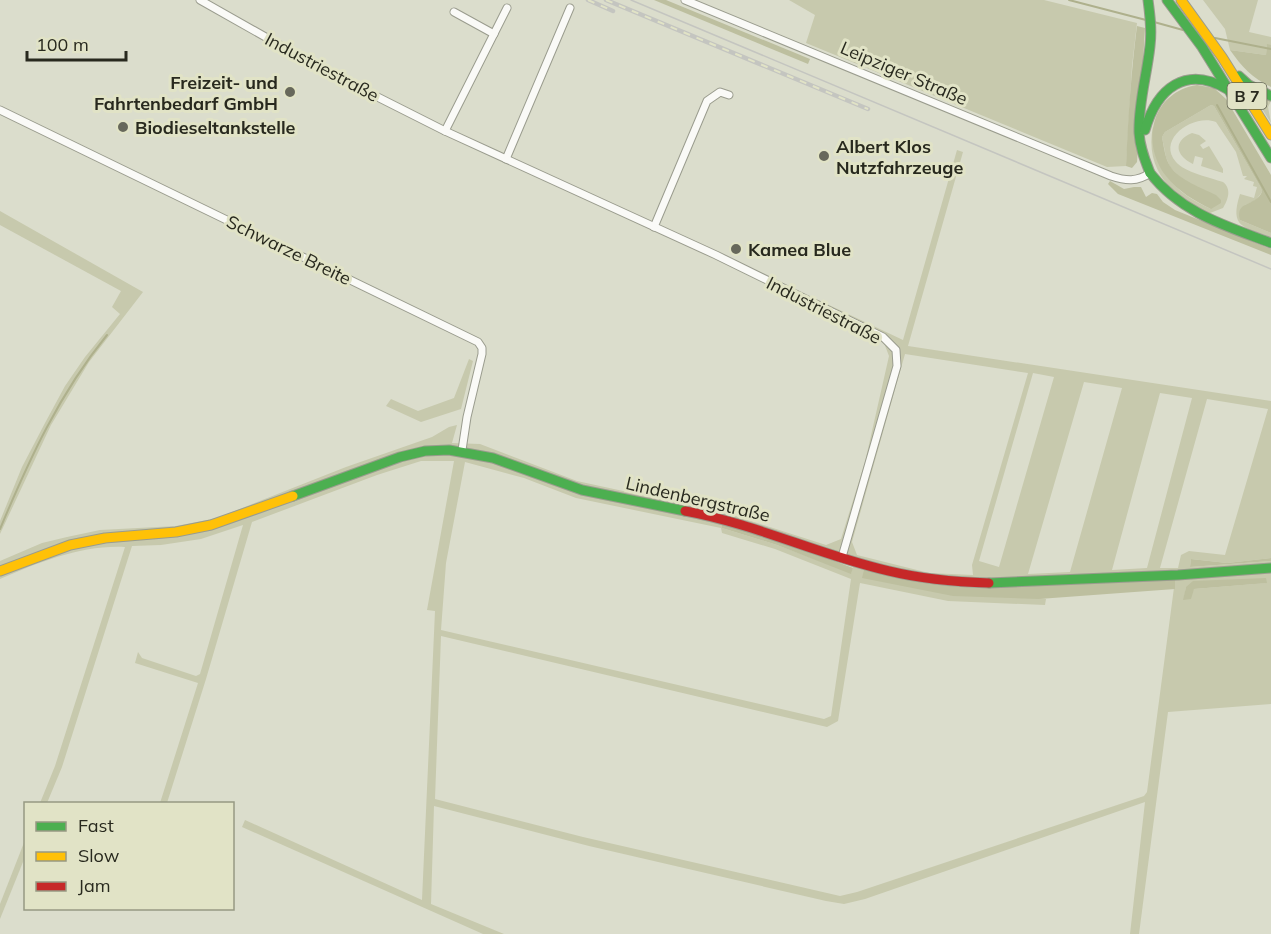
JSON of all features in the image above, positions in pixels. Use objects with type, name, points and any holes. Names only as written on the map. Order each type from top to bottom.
[{"type":"main road","name":"B 7","points":[[1167,0],[1234,95],[1271,158]]},
{"type":"main road","name":"B 7","points":[[1181,0],[1220,53],[1271,135]]},
{"type":"main road","points":[[1149,4],[1152,38],[1139,131],[1142,154],[1150,172],[1165,193],[1186,208],[1271,243]]},
{"type":"main road","points":[[1220,53],[1249,85],[1271,96]]},
{"type":"main road","points":[[1150,172],[1144,144],[1145,128],[1151,110],[1165,92],[1184,81],[1201,79],[1215,81],[1234,95]]},
{"type":"main road","name":"Lindenbergstraße","points":[[0,571],[70,545],[105,538],[176,532],[211,525],[407,454],[432,450],[462,450],[497,459],[584,490],[737,522],[842,557],[909,576],[982,583],[1202,574],[1271,568]]},
{"type":"street","name":"Industriestraße","points":[[200,0],[322,69],[445,131],[654,227],[883,337],[896,350],[897,366],[842,557]]},
{"type":"street","name":"Leipziger Straße","points":[[685,0],[1111,176],[1130,181],[1140,179],[1150,172]]},
{"type":"street","points":[[445,131],[507,8]]},
{"type":"street","points":[[506,159],[570,8]]},
{"type":"street","points":[[454,12],[494,34]]},
{"type":"street","points":[[654,227],[707,101],[720,92],[729,95]]},
{"type":"street","name":"Schwarze Breite","points":[[0,110],[478,342],[482,348],[482,354],[467,417],[462,450]]},
{"type":"green space","points":[[654,0],[666,0],[810,59],[808,64]]},
{"type":"green space","points":[[789,0],[1044,0],[1137,23],[1126,166],[1107,167],[806,43],[815,15]]},
{"type":"green space","points":[[1203,0],[1258,0],[1249,32],[1271,37],[1271,45],[1267,45],[1266,55],[1230,50],[1225,29]]},
{"type":"green space","points":[[1137,26],[1145,28],[1137,162],[1132,168],[1126,166]]},
{"type":"green space","points":[[1267,44],[1271,45],[1271,87],[1248,72],[1230,50],[1266,55]]},
{"type":"green space","points":[[1197,85],[1214,88],[1226,99],[1271,175],[1271,233],[1240,220],[1240,209],[1259,197],[1262,192],[1214,106],[1211,105],[1165,132],[1162,137],[1167,160],[1174,171],[1191,183],[1216,195],[1221,203],[1211,209],[1192,199],[1171,182],[1158,163],[1153,134],[1155,120],[1161,108],[1170,97]]},
{"type":"green space","points":[[1249,88],[1271,101],[1268,107],[1271,123]]},
{"type":"green space","points":[[1211,105],[1214,106],[1261,188],[1262,192],[1256,200],[1245,205],[1240,220],[1271,233],[1271,237],[1246,228],[1238,220],[1236,214],[1240,194],[1254,198],[1257,187],[1253,186],[1254,182],[1244,179],[1247,176],[1243,176],[1236,152],[1216,122],[1198,121],[1180,130],[1174,137],[1171,153],[1176,162],[1185,169],[1226,185],[1228,195],[1223,208],[1210,213],[1197,207],[1173,190],[1157,169],[1151,142],[1153,126],[1154,141],[1161,167],[1176,187],[1211,209],[1170,167],[1162,137],[1165,132]]},
{"type":"green space","points":[[1192,133],[1206,141],[1200,145],[1203,149],[1209,146],[1223,169],[1223,173],[1201,166],[1203,158],[1195,156],[1193,164],[1183,156],[1179,144]]},
{"type":"green space","points":[[957,150],[963,152],[908,346],[1271,401],[1271,558],[1227,563],[1191,559],[1190,567],[1271,561],[1271,704],[1168,712],[1139,934],[1130,934],[1145,802],[865,899],[844,904],[589,846],[434,806],[431,904],[504,934],[483,934],[242,827],[245,820],[422,900],[435,611],[427,610],[454,461],[421,461],[252,522],[167,802],[160,802],[198,683],[135,663],[138,652],[142,658],[196,676],[200,674],[243,525],[201,539],[161,545],[132,546],[62,767],[47,802],[40,802],[55,766],[125,547],[93,549],[61,556],[0,579],[0,561],[42,543],[100,530],[176,526],[217,518],[346,467],[432,437],[457,425],[452,443],[480,444],[577,481],[729,514],[826,545],[841,539],[865,462],[889,356],[884,343],[807,304],[810,296],[903,340]],"holes":[[[905,354],[1028,373],[972,565],[973,575],[929,573],[857,555],[852,542]],[[1033,373],[1054,377],[999,567],[979,561]],[[1084,382],[1122,388],[1070,572],[1028,574]],[[1160,393],[1192,398],[1147,568],[1112,570]],[[1207,399],[1268,409],[1225,555],[1189,551],[1181,555],[1178,568],[1160,568]],[[465,462],[524,478],[576,498],[721,528],[722,533],[775,549],[851,579],[831,716],[824,719],[441,630],[446,563]],[[723,524],[779,540],[853,567],[851,573],[777,545],[722,528]],[[862,577],[983,588],[1175,580],[1147,792],[1144,796],[857,892],[840,896],[583,837],[435,799],[441,636],[827,727],[838,721],[860,583],[948,601],[1045,605],[1046,599]],[[1266,583],[1194,589],[1184,599],[1186,587]]]},
{"type":"green space","points":[[1110,181],[1124,189],[1141,187],[1146,197],[1152,193],[1157,194],[1163,202],[1175,210],[1271,249],[1271,255],[1118,194],[1108,184]]},
{"type":"green space","points":[[0,211],[143,292],[89,362],[51,425],[0,534],[0,521],[22,467],[65,386],[120,314],[112,307],[121,291],[0,225]]},
{"type":"green space","points":[[469,359],[473,361],[461,409],[421,422],[386,406],[391,399],[418,411],[454,398]]},
{"type":"green space","points":[[722,523],[779,540],[853,568],[851,574],[777,545],[722,528]]},
{"type":"green space","points":[[1271,558],[1271,561],[1190,567],[1191,559],[1227,563]]},
{"type":"green space","points":[[864,570],[950,586],[983,588],[1175,579],[1175,589],[1039,599],[953,596],[862,578]]},
{"type":"green space","points":[[1266,578],[1267,583],[1194,589],[1191,599],[1183,600],[1186,587],[1193,581]]},
{"type":"green space","points":[[24,843],[24,859],[0,919],[0,904]]},
{"type":"waterway","points":[[1069,0],[1146,20]]},
{"type":"waterway","points":[[1154,22],[1183,30]]},
{"type":"waterway","points":[[1215,38],[1271,49]]},
{"type":"waterway","points":[[1217,105],[1271,202]]},
{"type":"waterway","points":[[0,529],[46,428],[74,380],[107,335]]},
{"type":"tram line","points":[[631,0],[1271,269]]},
{"type":"railway","points":[[588,0],[613,11]]},
{"type":"railway","points":[[606,0],[868,109]]},
{"type":"traffic: fast","points":[[1148,0],[1151,40],[1140,111],[1139,133],[1150,173]]},
{"type":"traffic: fast","points":[[1167,0],[1202,47],[1271,158]]},
{"type":"traffic: fast","points":[[1239,76],[1249,85],[1271,96]]},
{"type":"traffic: fast","points":[[1145,130],[1157,102],[1175,85],[1186,80],[1199,79],[1227,89]]},
{"type":"traffic: fast","points":[[1150,173],[1162,187],[1205,217],[1271,243]]},
{"type":"traffic: fast","points":[[293,496],[400,457],[425,451],[449,450],[493,458],[582,490],[685,511]]},
{"type":"traffic: fast","points":[[989,583],[1178,575],[1271,568]]},
{"type":"traffic: slow","points":[[1181,0],[1222,57],[1271,135]]},
{"type":"traffic: slow","points":[[0,571],[70,545],[105,538],[176,532],[211,525],[293,496]]},
{"type":"traffic: jam","points":[[685,511],[737,524],[889,571],[939,580],[989,583]]},
{"type":"place","name":"Freizeit- und Fahrtenbedarf GmbH","points":[[290,92]]},
{"type":"place","name":"Biodieseltankstelle","points":[[123,127]]},
{"type":"place","name":"Albert Klos Nutzfahrzeuge","points":[[824,156]]},
{"type":"place","name":"Kamea Blue","points":[[736,249]]}]
